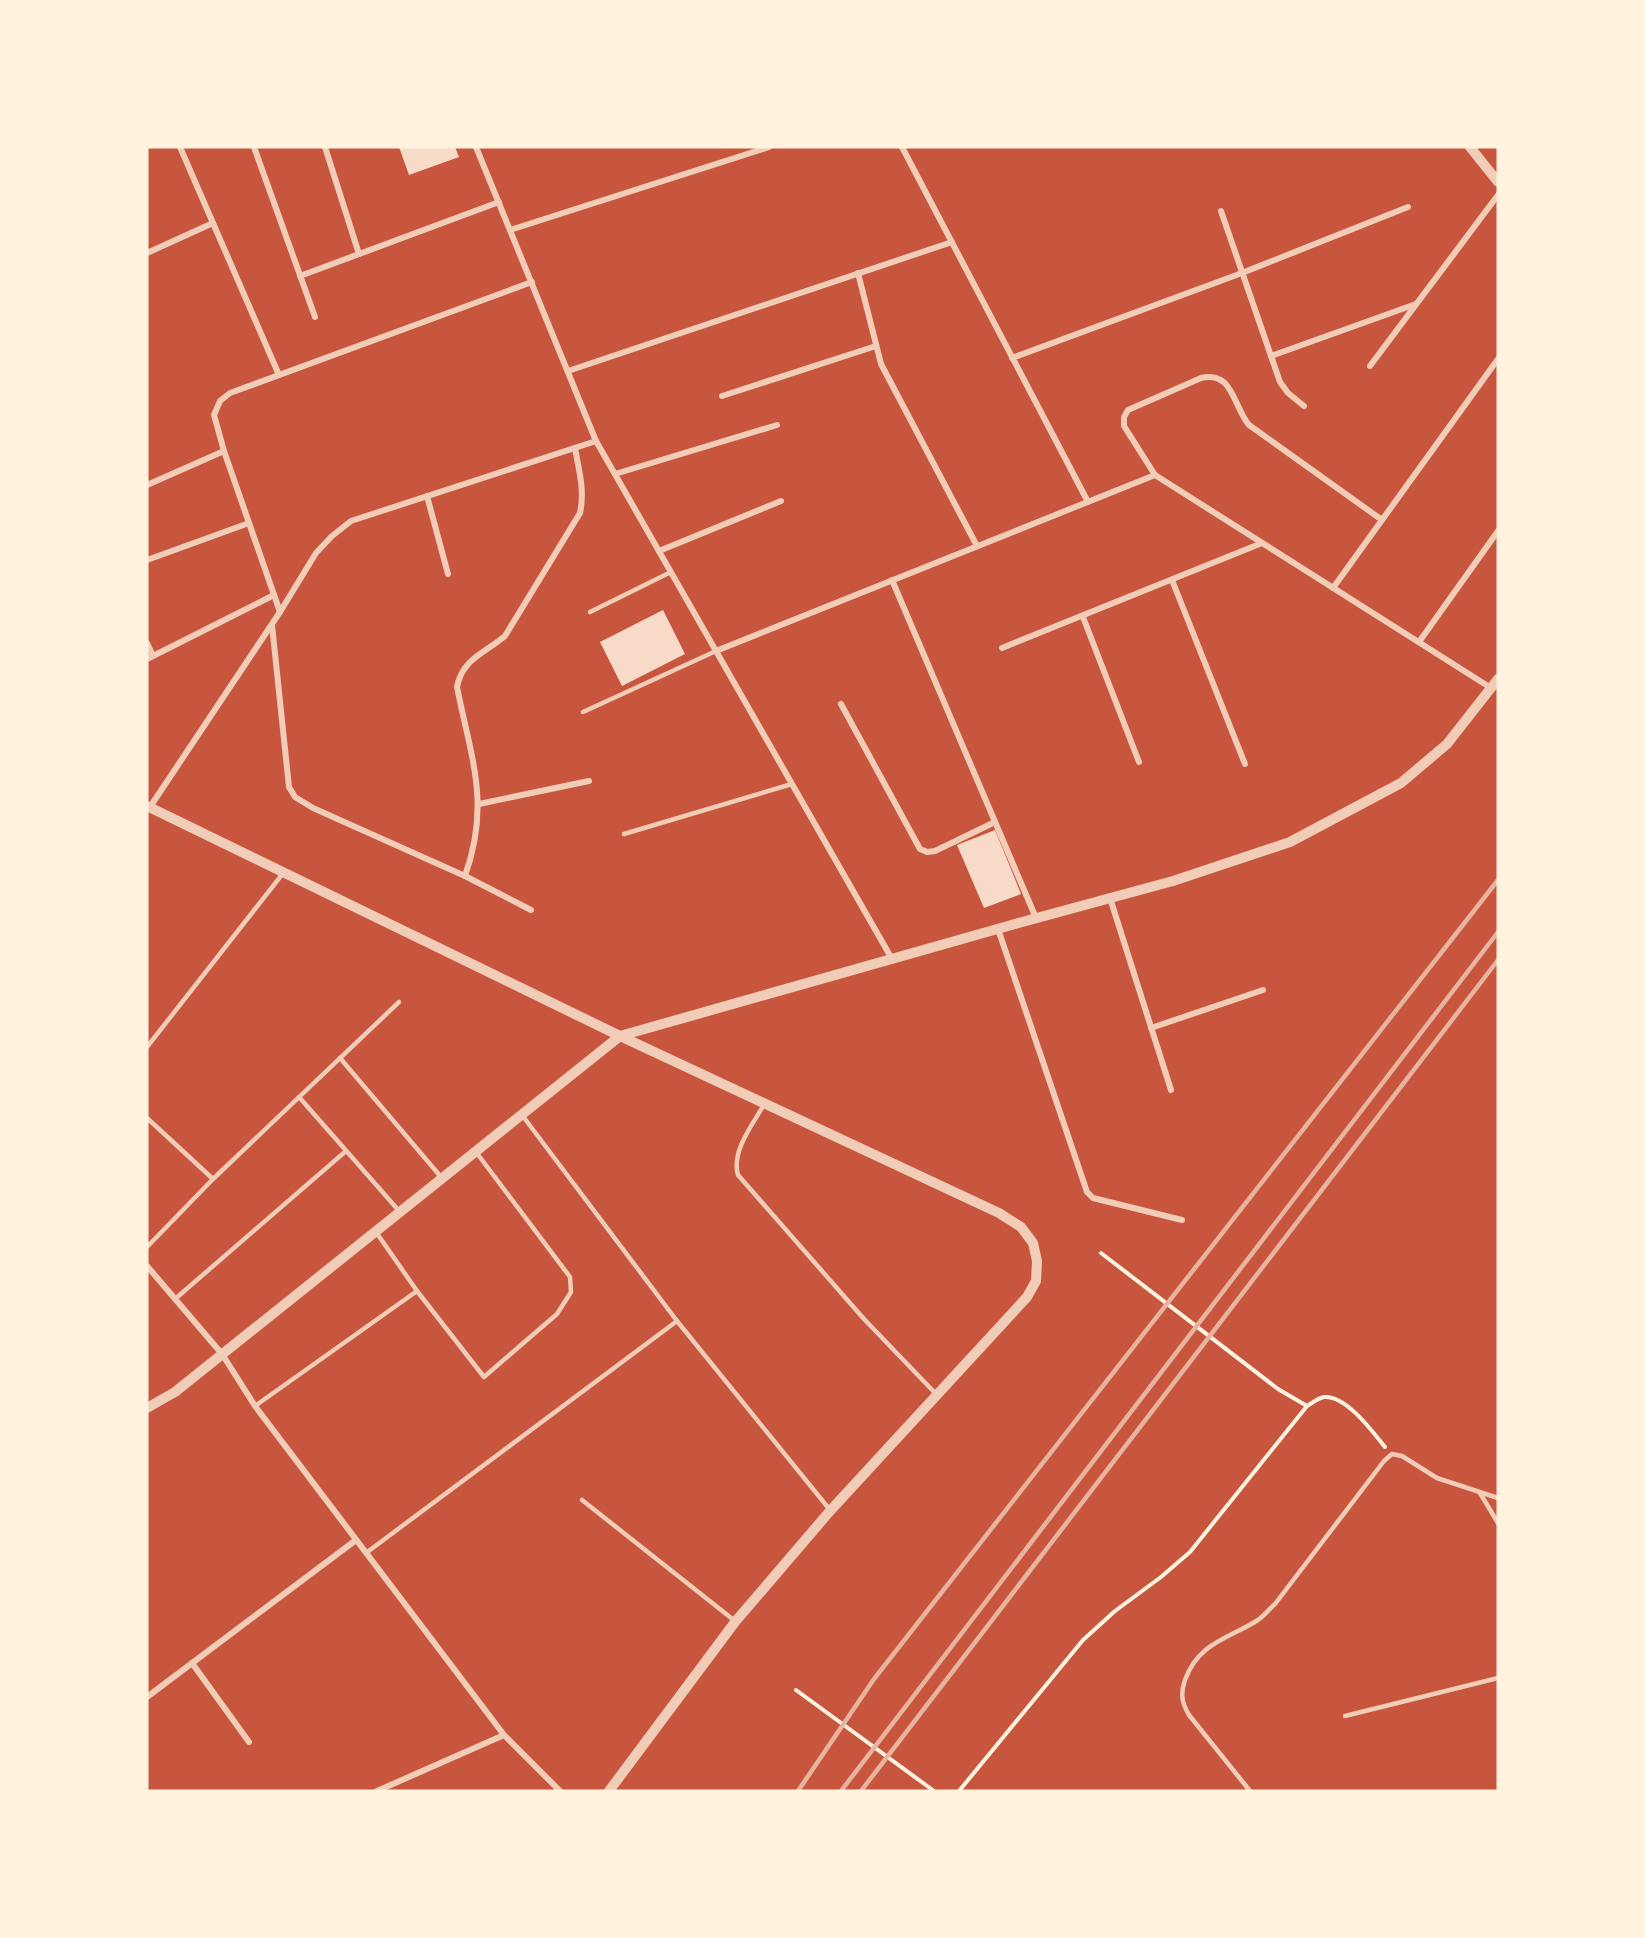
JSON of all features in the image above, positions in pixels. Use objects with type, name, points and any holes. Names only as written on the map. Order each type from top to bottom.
[{"type":"street","points":[[180,147],[279,375]]},
{"type":"street","points":[[254,147],[315,317]]},
{"type":"street","points":[[325,147],[359,254]]},
{"type":"street","points":[[477,147],[596,441],[892,959]]},
{"type":"street","points":[[510,230],[769,147]]},
{"type":"street","points":[[902,147],[1088,502]]},
{"type":"street","points":[[1470,147],[1498,182]]},
{"type":"street","points":[[1370,366],[1498,195]]},
{"type":"street","points":[[300,276],[499,202]]},
{"type":"street","points":[[1012,358],[1242,273],[1408,207]]},
{"type":"street","points":[[1221,211],[1280,382],[1288,393],[1304,406]]},
{"type":"street","points":[[147,253],[213,223]]},
{"type":"street","points":[[568,371],[952,242]]},
{"type":"street","points":[[858,273],[881,364],[977,546]]},
{"type":"street","points":[[280,612],[224,451],[214,415],[219,401],[230,393],[532,282]]},
{"type":"street","points":[[1271,356],[1416,304]]},
{"type":"street","points":[[722,396],[876,346]]},
{"type":"street","points":[[1333,588],[1498,359]]},
{"type":"street","points":[[147,1408],[175,1392],[620,1036],[998,928],[1173,881],[1290,842],[1401,783],[1447,744],[1495,684],[1419,642],[1155,475],[1124,426],[1124,417],[1128,410],[1201,378],[1212,376],[1224,381],[1232,392],[1241,416],[1249,425],[1382,520]]},
{"type":"street","points":[[615,474],[777,425]]},
{"type":"street","points":[[596,441],[351,521],[332,536],[316,553],[280,612],[149,807],[620,1036],[999,1213],[1022,1227],[1033,1243],[1037,1261],[1036,1281],[1027,1297],[830,1511],[735,1622],[609,1791]]},
{"type":"street","points":[[465,876],[474,851],[479,804],[477,778],[457,687],[460,674],[470,661],[505,636],[580,513],[583,486],[575,448]]},
{"type":"street","points":[[147,485],[224,451]]},
{"type":"street","points":[[716,651],[1155,475]]},
{"type":"street","points":[[427,496],[448,574]]},
{"type":"street","points":[[659,551],[781,501]]},
{"type":"street","points":[[147,560],[249,523]]},
{"type":"street","points":[[1419,642],[1498,531]]},
{"type":"street","points":[[1002,648],[1262,543]]},
{"type":"street","points":[[892,580],[1035,918]]},
{"type":"street","points":[[1172,580],[1245,764]]},
{"type":"street","points":[[147,643],[150,657],[274,595]]},
{"type":"street","points":[[1083,616],[1139,762]]},
{"type":"street","points":[[272,624],[289,787],[295,797],[313,808],[465,876],[531,910]]},
{"type":"street","points":[[842,704],[921,849],[927,852],[935,851],[994,822]]},
{"type":"street","points":[[479,804],[590,781]]},
{"type":"street","points":[[1110,898],[1171,1090]]},
{"type":"street","points":[[998,928],[1087,1192],[1093,1198],[1182,1220]]},
{"type":"street","points":[[1151,1028],[1263,990]]},
{"type":"street","points":[[147,1266],[222,1354],[255,1406],[504,1735],[560,1791]]},
{"type":"street","points":[[147,1697],[356,1540]]},
{"type":"street","points":[[192,1663],[249,1742]]},
{"type":"street","points":[[377,1791],[504,1735]]},
{"type":"lane","points":[[590,612],[671,572]]},
{"type":"lane","points":[[583,712],[716,651]]},
{"type":"lane","points":[[624,834],[792,784]]},
{"type":"lane","points":[[147,1047],[284,872]]},
{"type":"lane","points":[[147,1247],[213,1179],[399,1002]]},
{"type":"lane","points":[[340,1058],[442,1179]]},
{"type":"lane","points":[[299,1097],[400,1212]]},
{"type":"lane","points":[[765,1103],[737,1154],[735,1165],[738,1175],[864,1319],[937,1395]]},
{"type":"lane","points":[[522,1115],[677,1321],[830,1511]]},
{"type":"lane","points":[[147,1118],[213,1179]]},
{"type":"lane","points":[[175,1299],[346,1151]]},
{"type":"lane","points":[[375,1232],[417,1291],[484,1377],[557,1314],[571,1292],[570,1277],[476,1152]]},
{"type":"lane","points":[[255,1406],[417,1291]]},
{"type":"lane","points":[[366,1553],[677,1321]]},
{"type":"lane","points":[[1250,1791],[1189,1715],[1182,1702],[1182,1687],[1189,1667],[1202,1651],[1259,1619],[1275,1604],[1384,1461],[1392,1454],[1402,1456],[1437,1478],[1498,1498]]},
{"type":"lane","points":[[1480,1493],[1498,1523]]},
{"type":"lane","points":[[582,1500],[735,1622]]},
{"type":"lane","points":[[1345,1716],[1498,1678]]},
{"type":"path","points":[[1101,1253],[1278,1389],[1307,1406]]},
{"type":"path","points":[[959,1791],[1083,1640],[1115,1611],[1190,1552],[1307,1406],[1322,1397],[1335,1398],[1354,1412],[1392,1454]]},
{"type":"path","points":[[796,1690],[934,1791]]},
{"type":"building","points":[[399,147],[455,147],[459,157],[409,175]]},
{"type":"building","points":[[663,610],[685,654],[622,686],[600,642]]},
{"type":"building","points":[[995,830],[1021,894],[984,908],[957,845]]},
{"type":"railway","points":[[798,1791],[874,1679],[1498,880]]},
{"type":"railway","points":[[841,1791],[1498,932]]},
{"type":"railway","points":[[861,1791],[1498,960]]}]
